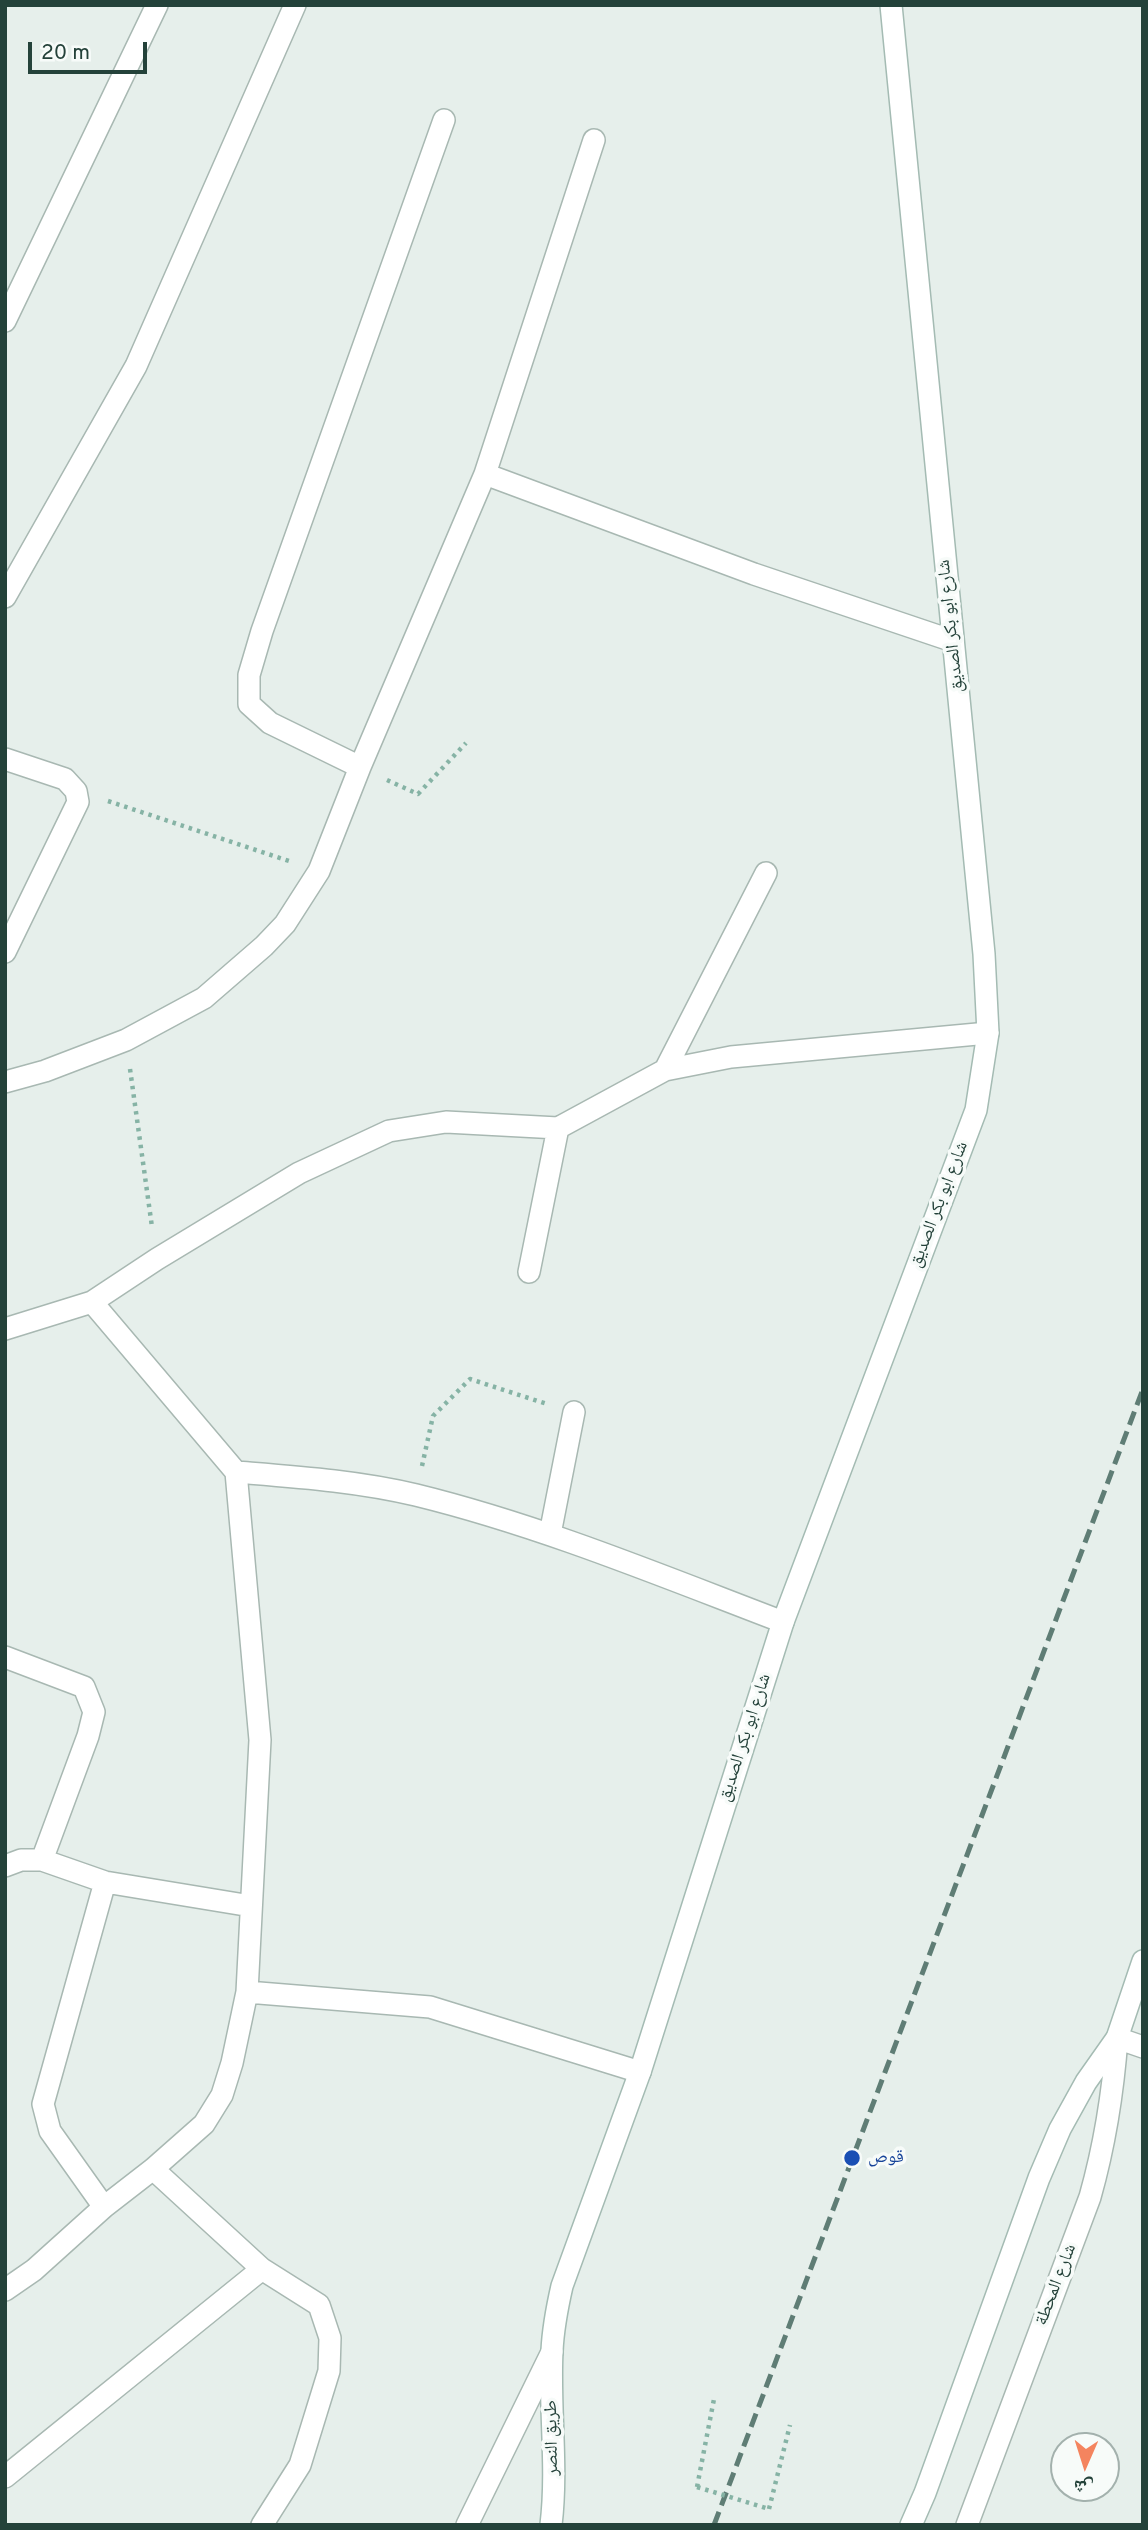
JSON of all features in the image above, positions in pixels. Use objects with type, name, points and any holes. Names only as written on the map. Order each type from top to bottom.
[{"type":"street","points":[[5,321],[157,5]]},
{"type":"street","points":[[5,597],[136,366],[295,5]]},
{"type":"street","name":"شارع ابو بكر الصديق","points":[[552,2352],[554,2319],[565,2276],[640,2072],[783,1622],[976,1110],[988,1032],[984,954],[891,5]]},
{"type":"street","points":[[360,767],[270,723],[249,704],[249,675],[444,120]]},
{"type":"street","points":[[5,1082],[45,1071],[126,1040],[204,998],[285,924],[319,871],[360,767],[485,474],[594,140]]},
{"type":"street","points":[[485,474],[754,574],[953,640]]},
{"type":"street","points":[[5,759],[65,779],[76,791],[78,802],[5,952]]},
{"type":"street","points":[[665,1070],[766,873]]},
{"type":"street","points":[[5,1329],[92,1302],[156,1259],[299,1173],[389,1131],[446,1122],[558,1128],[665,1070],[732,1057],[988,1032]]},
{"type":"street","points":[[529,1272],[558,1128]]},
{"type":"street","points":[[5,2290],[34,2270],[104,2207],[204,2124],[222,2095],[232,2063],[247,1992],[260,1740],[236,1472],[92,1302]]},
{"type":"street","points":[[550,1534],[574,1412]]},
{"type":"street","points":[[236,1472],[341,1481],[415,1496],[550,1534],[783,1622]]},
{"type":"street","points":[[5,1657],[84,1688],[94,1712],[88,1736],[42,1860]]},
{"type":"street","points":[[5,1866],[21,1860],[42,1860],[105,1882],[251,1906]]},
{"type":"street","points":[[104,2207],[50,2131],[43,2104],[105,1882]]},
{"type":"street","points":[[911,2525],[1039,2178],[1060,2129],[1086,2082],[1117,2038],[1143,1961]]},
{"type":"street","points":[[247,1992],[430,2007],[640,2072]]},
{"type":"street","points":[[1117,2038],[1143,2047]]},
{"type":"street","name":"شارع المحطة","points":[[967,2525],[1090,2197],[1105,2146],[1117,2038]]},
{"type":"street","points":[[153,2169],[262,2269],[319,2305],[330,2338],[330,2371],[300,2465],[262,2525]]},
{"type":"street","points":[[5,2477],[262,2269]]},
{"type":"street","points":[[467,2525],[552,2352]]},
{"type":"street","name":"طريق النصر","points":[[551,2525],[552,2352]]},
{"type":"path","points":[[360,767],[418,794],[466,743]]},
{"type":"path","points":[[76,791],[319,871]]},
{"type":"path","points":[[126,1040],[156,1259]]},
{"type":"path","points":[[415,1496],[433,1416],[470,1379],[574,1412]]},
{"type":"path","points":[[714,2399],[697,2487],[769,2509],[790,2425]]},
{"type":"railway","points":[[714,2525],[1143,1389]]},
{"type":"place","name":"قوص","points":[[852,2158]]}]
